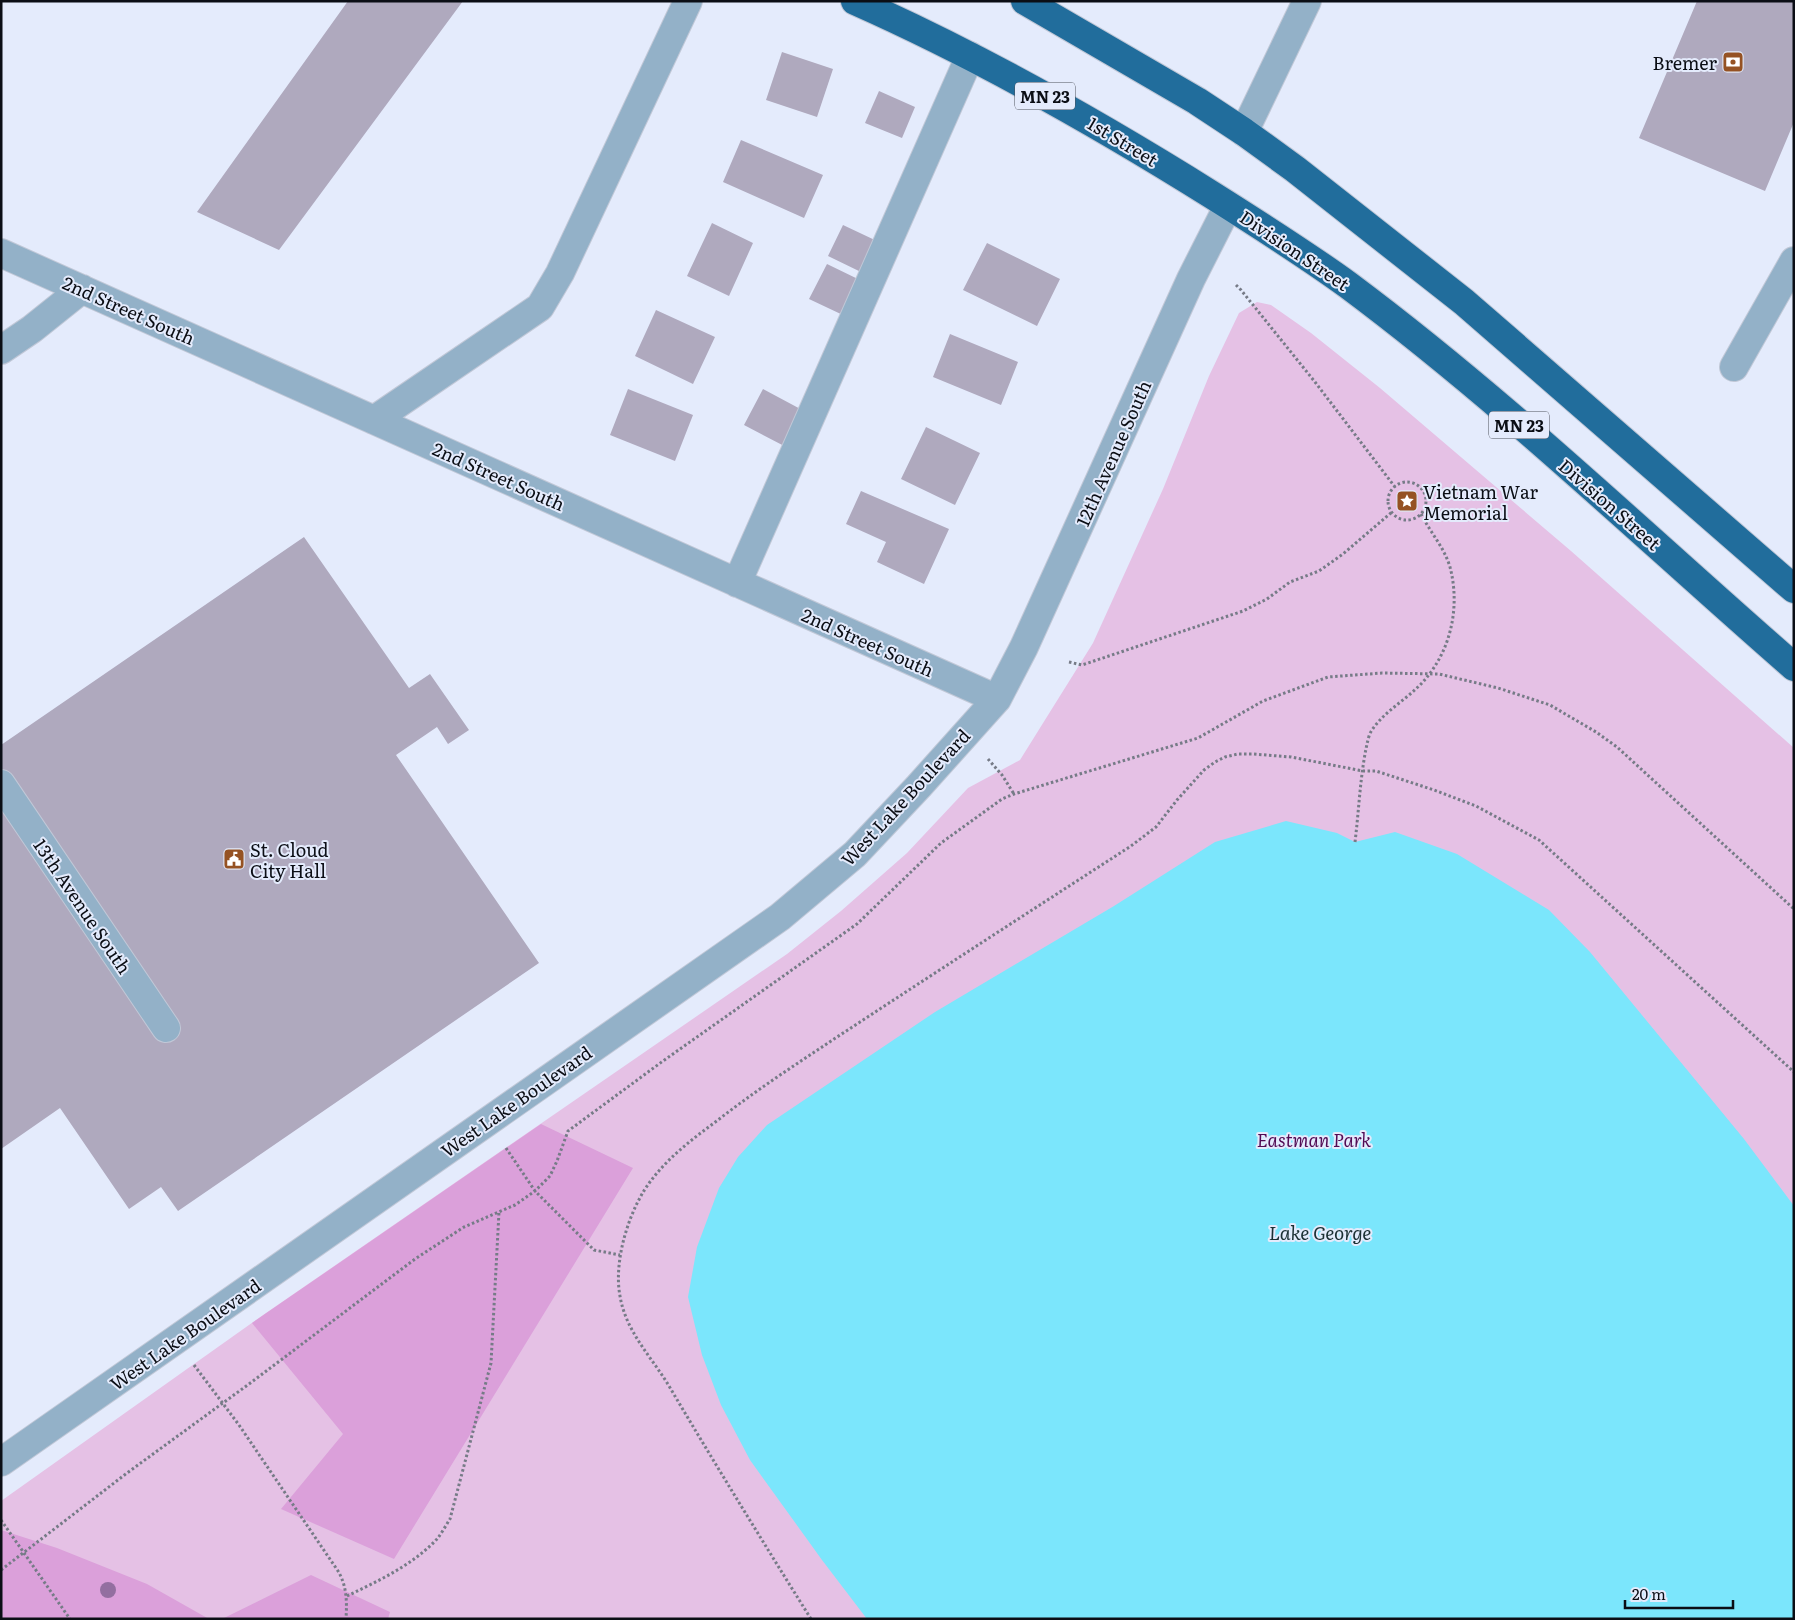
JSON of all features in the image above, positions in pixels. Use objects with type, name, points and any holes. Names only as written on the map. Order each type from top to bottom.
[{"type":"highway","name":"1st Street","points":[[855,1],[970,56],[1088,119],[1228,206]]},
{"type":"highway","points":[[1026,1],[1197,101],[1244,132],[1344,207],[1464,302],[1794,589]]},
{"type":"highway","name":"Division Street","points":[[1228,206],[1346,284],[1443,359],[1794,667]]},
{"type":"street","points":[[374,420],[540,307],[560,273],[688,1]]},
{"type":"street","points":[[1244,132],[1307,1]]},
{"type":"street","points":[[737,583],[970,56]]},
{"type":"street","name":"12th Avenue South","points":[[996,699],[1024,647],[1191,279],[1228,206]]},
{"type":"street","name":"2nd Street South","points":[[1,252],[996,699]]},
{"type":"street","points":[[1734,367],[1794,261]]},
{"type":"street","points":[[1,350],[32,329],[82,289]]},
{"type":"street","name":"West Lake Boulevard","points":[[1,1462],[780,916],[855,854],[996,699]]},
{"type":"street","name":"13th Avenue South","points":[[1,784],[166,1028]]},
{"type":"path","points":[[1236,285],[1315,382],[1395,487]]},
{"type":"path","points":[[1413,483],[1422,490],[1426,501],[1425,507],[1420,514],[1413,519],[1407,520],[1401,519],[1392,512],[1389,498],[1395,487],[1400,484],[1413,483]]},
{"type":"path","points":[[1069,662],[1082,665],[1243,611],[1267,599],[1290,582],[1319,571],[1343,554],[1392,512]]},
{"type":"path","points":[[1355,842],[1363,761],[1371,731],[1387,713],[1416,689],[1430,674],[1437,664],[1452,630],[1455,599],[1450,566],[1438,542],[1420,514]]},
{"type":"path","points":[[1,1570],[157,1450],[223,1404],[414,1259],[464,1228],[515,1205],[536,1191],[550,1176],[568,1131],[663,1061],[857,924],[941,843],[1002,800],[1014,794],[1198,738],[1264,702],[1328,677],[1382,673],[1439,674],[1498,688],[1550,705],[1596,732],[1617,747],[1794,909]]},
{"type":"path","points":[[811,1619],[665,1380],[632,1333],[620,1295],[618,1270],[622,1242],[642,1194],[653,1178],[688,1143],[754,1092],[1131,846],[1156,827],[1195,779],[1215,762],[1238,754],[1253,754],[1291,758],[1363,771],[1376,771],[1476,806],[1539,840],[1794,1072]]},
{"type":"path","points":[[988,759],[1002,775],[1014,794]]},
{"type":"path","points":[[488,1121],[536,1191],[594,1250],[620,1255]]},
{"type":"path","points":[[347,1596],[384,1578],[425,1550],[439,1537],[450,1519],[491,1363],[499,1212]]},
{"type":"path","points":[[194,1364],[342,1577],[347,1596],[346,1619]]},
{"type":"path","points":[[1,1520],[70,1619]]},
{"type":"green space","name":"Eastman Park","points":[[1257,302],[1271,305],[1311,333],[1380,388],[1571,551],[1794,748],[1794,1619],[1,1619],[1,1501],[266,1313],[787,954],[841,911],[907,853],[968,788],[1020,760],[1093,643],[1163,489],[1209,376],[1239,313]]},
{"type":"shaded area","points":[[541,1124],[633,1168],[394,1559],[281,1509],[343,1434],[252,1323]]},
{"type":"shaded area","points":[[1,1530],[57,1548],[147,1584],[209,1619],[1,1619]]},
{"type":"shaded area","points":[[311,1575],[390,1612],[388,1619],[222,1619]]},
{"type":"water","name":"Lake George","points":[[1286,821],[1337,833],[1355,842],[1395,832],[1457,854],[1549,910],[1590,952],[1744,1139],[1794,1206],[1794,1619],[867,1619],[750,1460],[721,1405],[702,1355],[688,1297],[697,1247],[719,1188],[738,1157],[767,1125],[935,1012],[1114,906],[1215,842]]},
{"type":"building","points":[[348,1],[463,1],[279,250],[197,212]]},
{"type":"building","name":"Bremer","points":[[1697,1],[1794,1],[1794,122],[1765,191],[1639,138]]},
{"type":"building","points":[[782,52],[833,69],[817,117],[766,100]]},
{"type":"building","points":[[879,91],[915,107],[902,138],[865,123]]},
{"type":"building","points":[[741,140],[823,175],[804,218],[723,182]]},
{"type":"building","points":[[712,223],[753,243],[729,296],[687,276]]},
{"type":"building","points":[[843,225],[879,242],[863,273],[828,256]]},
{"type":"building","points":[[987,243],[1060,279],[1037,326],[963,290]]},
{"type":"building","points":[[827,264],[862,281],[845,316],[809,299]]},
{"type":"building","points":[[656,310],[715,337],[693,384],[635,356]]},
{"type":"building","points":[[950,334],[1018,362],[1001,405],[933,377]]},
{"type":"building","points":[[628,389],[693,415],[675,461],[610,435]]},
{"type":"building","points":[[763,389],[806,412],[788,448],[744,425]]},
{"type":"building","points":[[926,427],[980,453],[955,505],[901,479]]},
{"type":"building","points":[[861,491],[949,529],[924,584],[877,562],[886,542],[846,524]]},
{"type":"building","name":"St. Cloud City Hall","points":[[304,537],[409,688],[430,674],[469,730],[448,744],[437,727],[396,755],[539,963],[178,1211],[161,1187],[129,1209],[60,1108],[1,1149],[1,745]]},
{"type":"place","name":"Bremer","points":[[1733,62]]},
{"type":"place","name":"Vietnam War Memorial","points":[[1407,501]]},
{"type":"place","name":"St. Cloud City Hall","points":[[234,859]]}]
